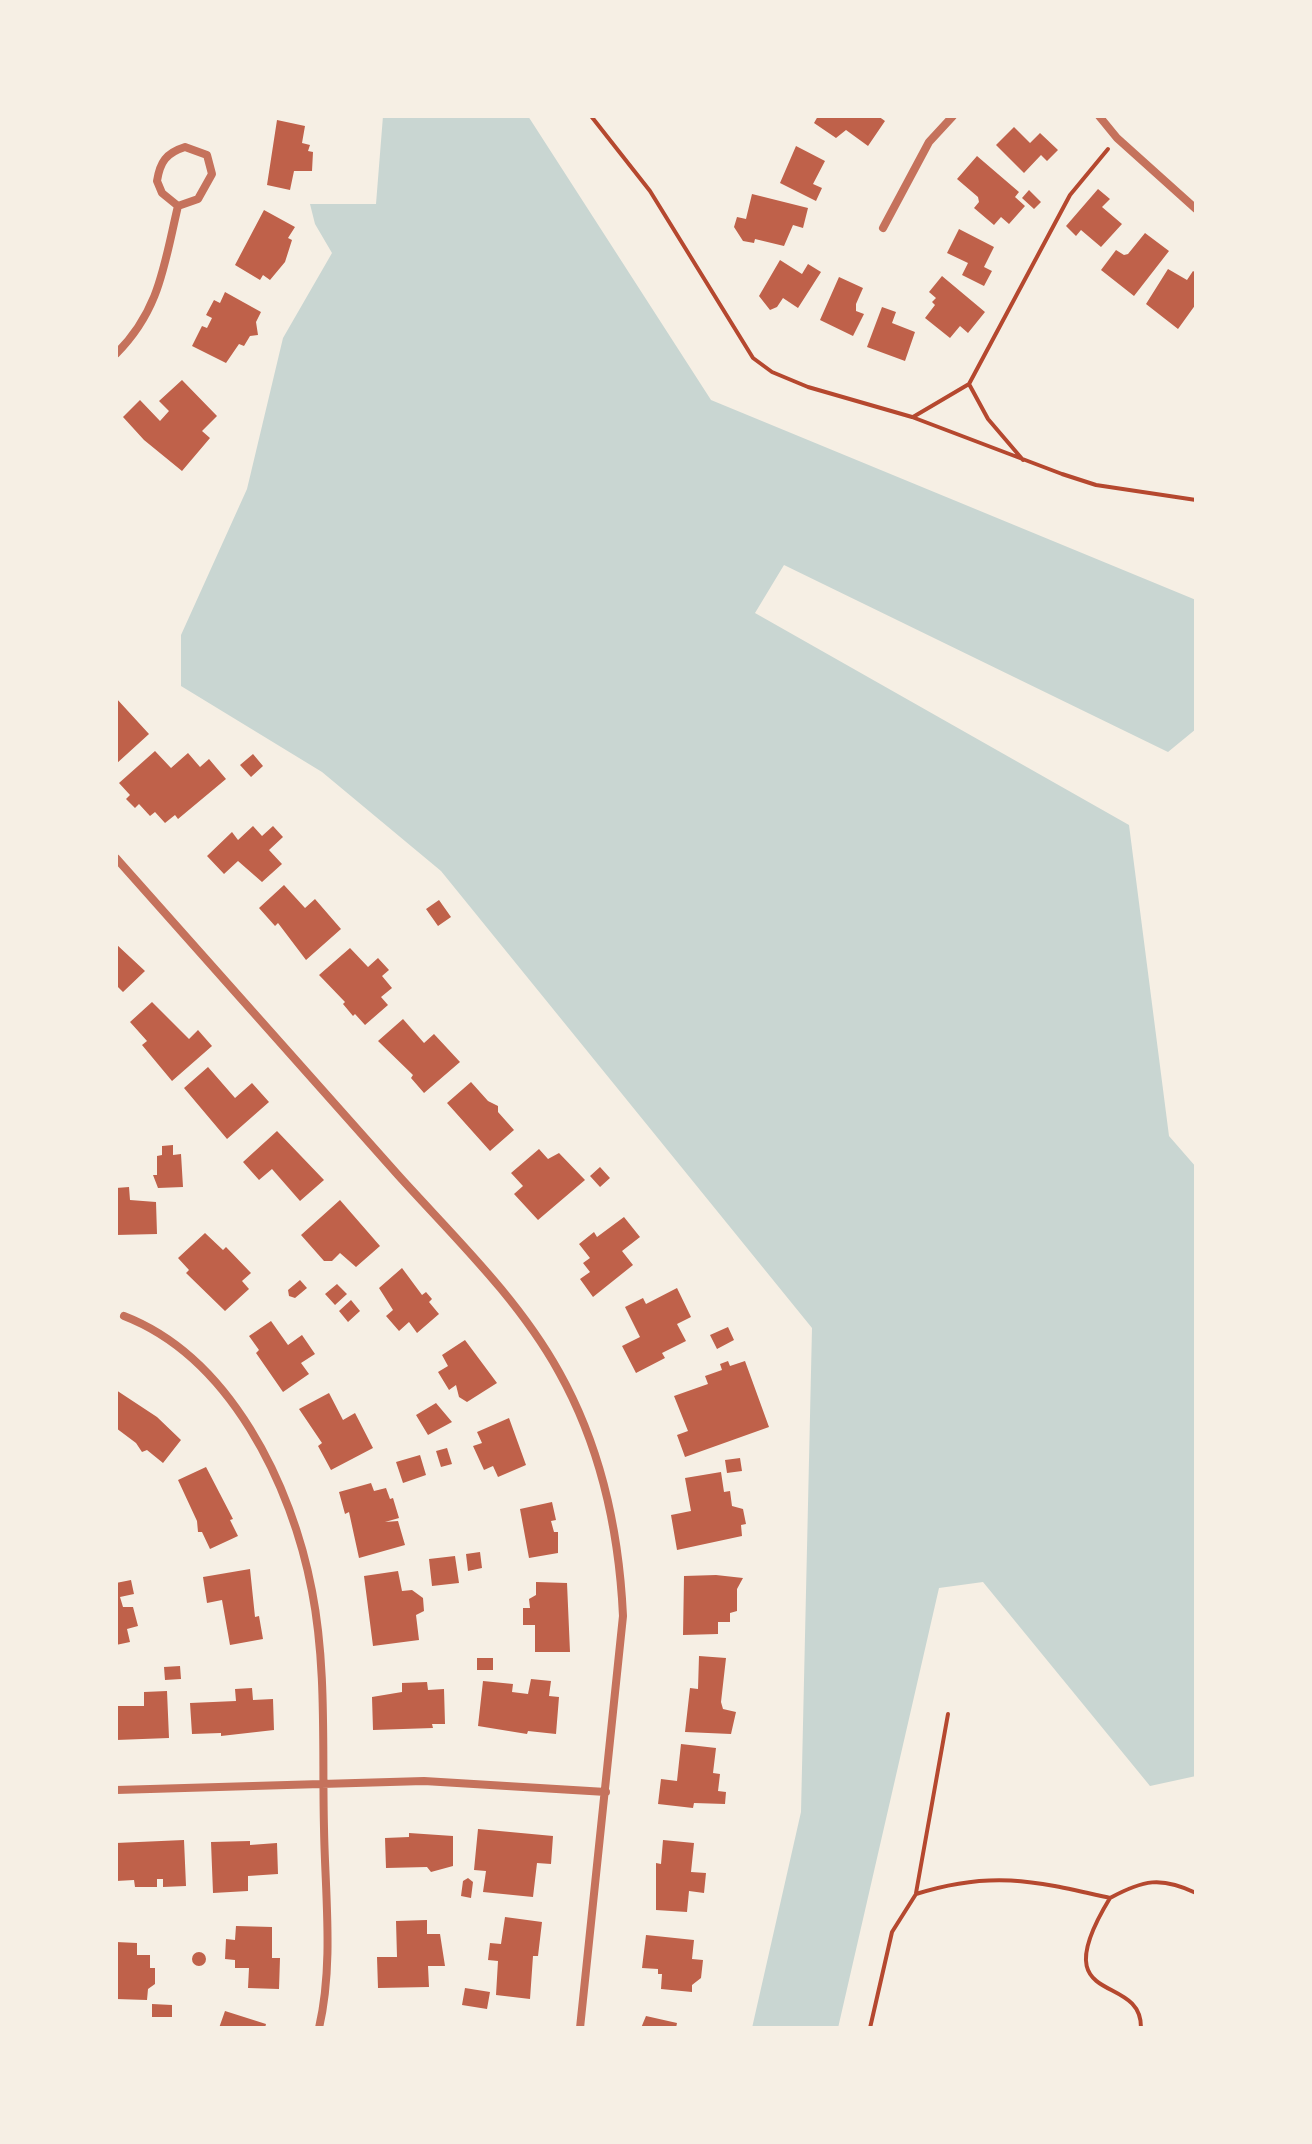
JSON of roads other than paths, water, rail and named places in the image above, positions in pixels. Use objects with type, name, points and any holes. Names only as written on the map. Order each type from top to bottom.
[{"type":"street","points":[[883,228],[929,142],[953,116]]},
{"type":"street","points":[[1099,116],[1117,138],[1196,209]]},
{"type":"street","points":[[185,147],[198,149],[212,163],[212,174],[198,199],[178,206],[162,193],[157,181],[159,168],[171,151],[185,147]]},
{"type":"street","points":[[116,354],[142,326],[153,308],[178,206]]},
{"type":"street","points":[[116,858],[496,1285],[559,1372],[591,1443],[608,1496],[621,1575],[620,1664],[580,2028]]},
{"type":"street","points":[[124,1316],[169,1339],[215,1380],[243,1422],[286,1503],[312,1590],[319,1638],[327,1971],[319,2028]]},
{"type":"street","points":[[116,1790],[424,1781],[606,1792]]}]
